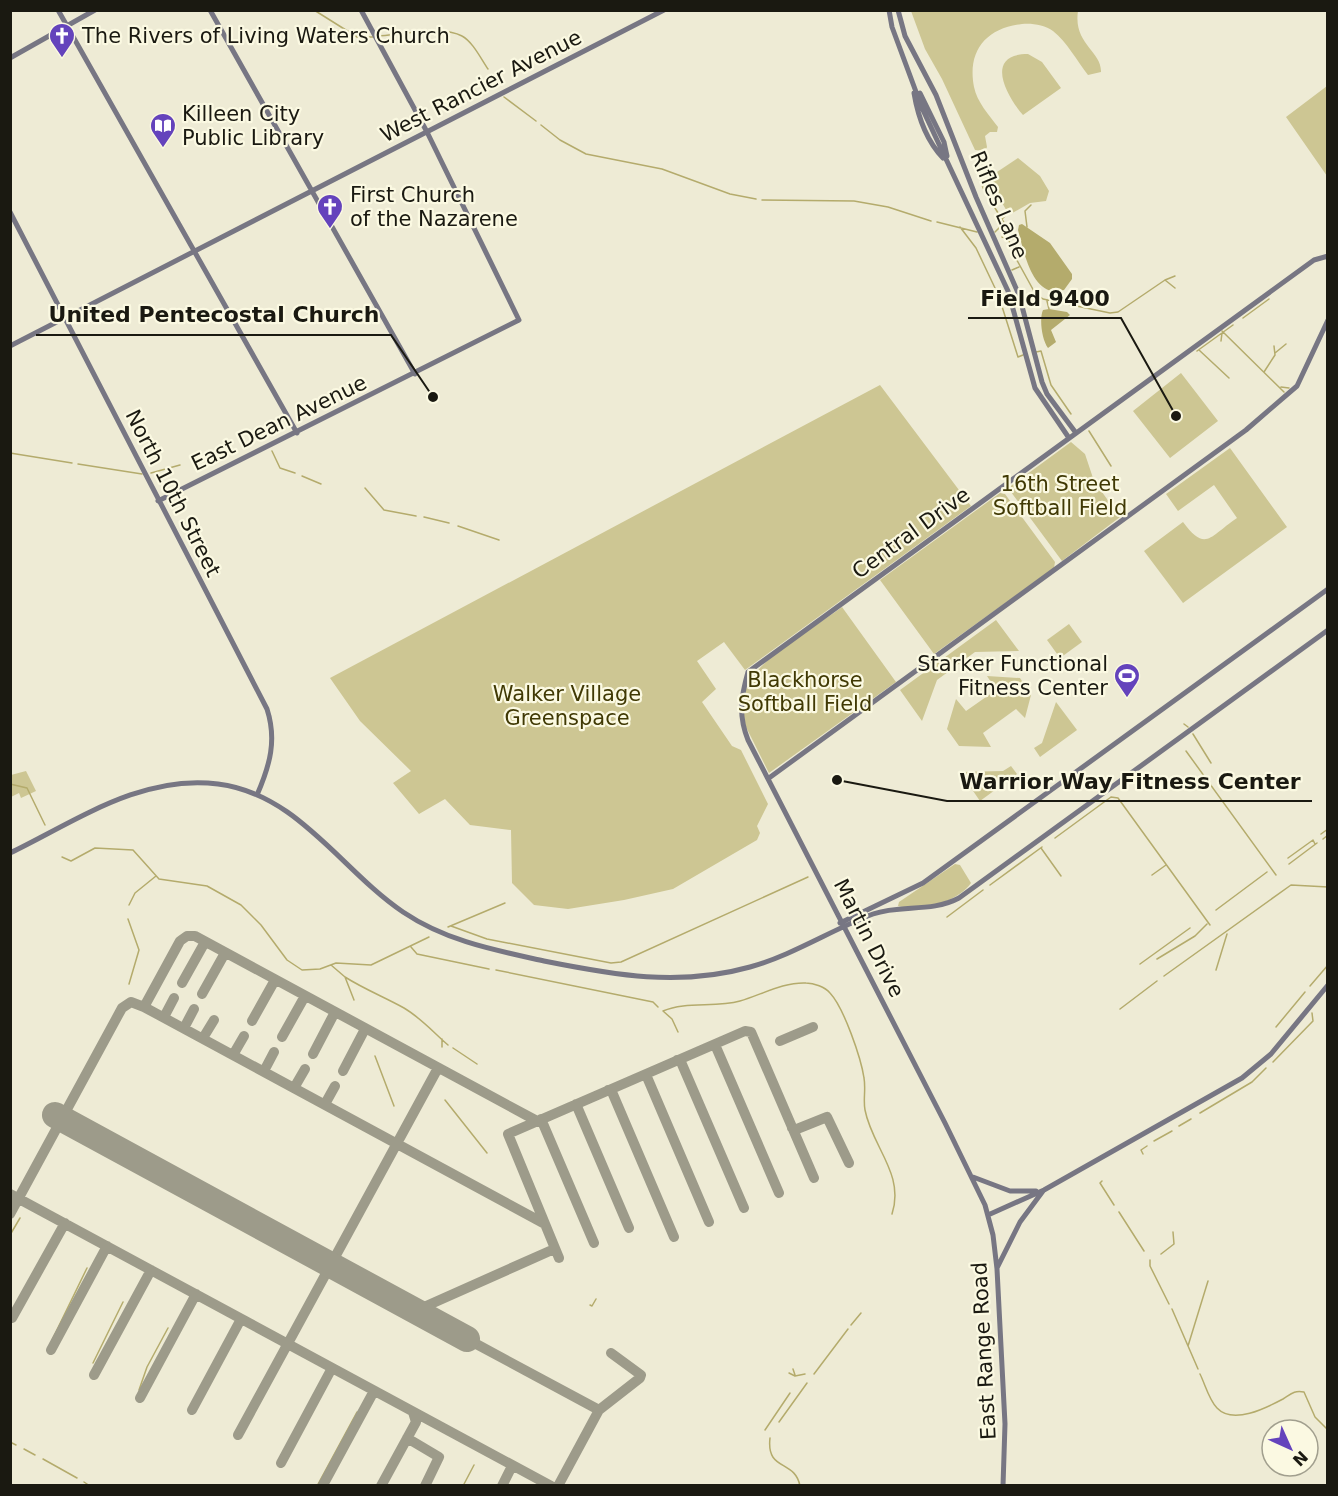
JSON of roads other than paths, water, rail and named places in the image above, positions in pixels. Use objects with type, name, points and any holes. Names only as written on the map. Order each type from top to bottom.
[{"type":"street","points":[[58,10],[297,433]]},
{"type":"street","points":[[10,58],[95,10]]},
{"type":"street","points":[[210,10],[415,374]]},
{"type":"street","points":[[361,10],[427,132]]},
{"type":"street","name":"West Rancier Avenue","points":[[10,346],[664,10]]},
{"type":"street","name":"Rifles Lane","points":[[889,10],[892,27],[913,81],[948,163],[1008,291],[1035,388],[1069,438]]},
{"type":"street","name":"Rifles Lane","points":[[898,10],[899,22],[936,95],[976,197],[1016,288],[1042,382],[1051,400],[1076,433]]},
{"type":"street","name":"East Dean Avenue","points":[[158,501],[519,320],[427,132]]},
{"type":"street","name":"North 10th Street","points":[[10,212],[267,709],[273,738],[269,766],[257,795]]},
{"type":"street","name":"Central Drive","points":[[748,672],[1314,260],[1328,256]]},
{"type":"street","points":[[769,778],[1246,430],[1298,386],[1328,321]]},
{"type":"street","points":[[832,931],[841,922],[923,883],[1328,589]]},
{"type":"street","points":[[10,853],[118,800],[155,786],[207,783],[231,786],[257,795],[294,817],[403,912],[441,933],[493,950],[626,976],[687,978],[727,973],[764,963],[879,912],[936,908],[959,898],[1328,630]]},
{"type":"street","name":"Martin Drive","points":[[748,672],[740,702],[741,719],[748,740],[972,1177],[988,1215]]},
{"type":"street","points":[[988,1215],[1044,1190],[1242,1078],[1271,1054],[1328,985]]},
{"type":"street","points":[[972,1177],[1010,1191],[1044,1190]]},
{"type":"street","points":[[997,1269],[1020,1222],[1044,1190]]},
{"type":"street","name":"East Range Road","points":[[988,1215],[997,1269],[1005,1424],[1003,1485]]},
{"type":"waterway","points":[[314,10],[357,37],[373,37]]},
{"type":"waterway","points":[[377,36],[433,31],[454,33],[470,42],[488,69]]},
{"type":"waterway","points":[[504,97],[536,121]]},
{"type":"waterway","points":[[541,125],[560,140],[586,154],[662,169],[730,194],[756,199]]},
{"type":"waterway","points":[[984,181],[982,185],[984,190],[1006,226]]},
{"type":"waterway","points":[[762,200],[854,201],[888,207],[931,221]]},
{"type":"waterway","points":[[1027,227],[1025,211],[1031,205]]},
{"type":"waterway","points":[[1002,219],[1007,214]]},
{"type":"waterway","points":[[937,222],[977,232]]},
{"type":"waterway","points":[[995,232],[1003,224]]},
{"type":"waterway","points":[[960,227],[976,248],[995,288]]},
{"type":"waterway","points":[[1007,234],[1008,239],[1013,239]]},
{"type":"waterway","points":[[1002,237],[1008,239],[1010,243]]},
{"type":"waterway","points":[[1013,253],[1035,293],[1043,299],[1110,313],[1118,312],[1165,280],[1175,288]]},
{"type":"waterway","points":[[1012,270],[1019,267]]},
{"type":"waterway","points":[[1165,280],[1175,276]]},
{"type":"waterway","points":[[999,297],[1018,357],[1023,355]]},
{"type":"waterway","points":[[1243,318],[1269,299]]},
{"type":"waterway","points":[[1047,301],[1049,309]]},
{"type":"waterway","points":[[1197,351],[1233,325]]},
{"type":"waterway","points":[[1222,331],[1284,392]]},
{"type":"waterway","points":[[1221,341],[1222,333]]},
{"type":"waterway","points":[[1275,353],[1286,344]]},
{"type":"waterway","points":[[1264,372],[1275,355],[1274,346]]},
{"type":"waterway","points":[[1199,350],[1229,378]]},
{"type":"waterway","points":[[1036,352],[1041,351],[1051,385],[1071,414]]},
{"type":"waterway","points":[[1281,387],[1289,388]]},
{"type":"waterway","points":[[1089,431],[1111,466]]},
{"type":"waterway","points":[[272,451],[280,468],[295,473]]},
{"type":"waterway","points":[[10,453],[72,463]]},
{"type":"waterway","points":[[78,464],[142,474]]},
{"type":"waterway","points":[[151,473],[180,465]]},
{"type":"waterway","points":[[302,476],[321,484]]},
{"type":"waterway","points":[[365,488],[384,510],[416,516]]},
{"type":"waterway","points":[[424,517],[449,523]]},
{"type":"waterway","points":[[458,526],[499,540]]},
{"type":"waterway","points":[[1184,724],[1188,727]]},
{"type":"waterway","points":[[1193,734],[1211,763]]},
{"type":"waterway","points":[[1186,751],[1276,875]]},
{"type":"waterway","points":[[10,784],[27,788],[45,825]]},
{"type":"waterway","points":[[1055,838],[1111,797],[1118,798],[1210,925]]},
{"type":"waterway","points":[[1321,834],[1328,829]]},
{"type":"waterway","points":[[1323,839],[1328,835]]},
{"type":"waterway","points":[[1288,858],[1313,840],[1315,844]]},
{"type":"waterway","points":[[1289,864],[1317,843]]},
{"type":"waterway","points":[[990,885],[1042,847]]},
{"type":"waterway","points":[[62,857],[71,861],[95,848],[133,850],[159,879],[207,886],[241,905],[261,925],[287,960],[302,970],[320,969],[336,963],[371,965],[429,937]]},
{"type":"waterway","points":[[1041,848],[1061,876]]},
{"type":"waterway","points":[[1152,875],[1166,865]]},
{"type":"waterway","points":[[1216,910],[1267,872]]},
{"type":"waterway","points":[[129,905],[135,893],[156,876]]},
{"type":"waterway","points":[[451,926],[487,939],[611,963],[621,962],[808,877]]},
{"type":"waterway","points":[[1164,976],[1291,885],[1328,887]]},
{"type":"waterway","points":[[947,917],[983,890]]},
{"type":"waterway","points":[[448,927],[505,903]]},
{"type":"waterway","points":[[128,919],[139,950],[129,984]]},
{"type":"waterway","points":[[1157,959],[1195,936],[1207,924]]},
{"type":"waterway","points":[[1140,964],[1190,928]]},
{"type":"waterway","points":[[1216,970],[1227,934]]},
{"type":"waterway","points":[[411,947],[417,954],[489,969]]},
{"type":"waterway","points":[[331,965],[345,977],[354,1000]]},
{"type":"waterway","points":[[1310,986],[1328,965]]},
{"type":"waterway","points":[[496,970],[653,1002],[658,1007]]},
{"type":"waterway","points":[[345,977],[410,1012],[448,1045]]},
{"type":"waterway","points":[[1120,1009],[1157,981]]},
{"type":"waterway","points":[[678,1032],[672,1019],[663,1011],[681,1006],[740,1001],[797,983],[812,984],[828,991],[841,1010],[859,1058],[865,1082],[865,1110],[891,1173],[894,1186],[895,1200],[892,1214]]},
{"type":"waterway","points":[[1276,1027],[1305,992]]},
{"type":"waterway","points":[[1273,1062],[1313,1021],[1312,1013]]},
{"type":"waterway","points":[[442,1039],[442,1047]]},
{"type":"waterway","points":[[453,1048],[477,1064]]},
{"type":"waterway","points":[[375,1056],[394,1106]]},
{"type":"waterway","points":[[1200,1113],[1252,1082],[1266,1068]]},
{"type":"waterway","points":[[445,1100],[487,1153]]},
{"type":"waterway","points":[[1179,1126],[1191,1119]]},
{"type":"waterway","points":[[1154,1141],[1172,1131]]},
{"type":"waterway","points":[[1143,1154],[1141,1150],[1147,1146]]},
{"type":"waterway","points":[[1102,1181],[1100,1183],[1114,1205]]},
{"type":"waterway","points":[[1119,1212],[1144,1251]]},
{"type":"waterway","points":[[10,1235],[20,1218]]},
{"type":"waterway","points":[[1161,1254],[1174,1244],[1173,1232]]},
{"type":"waterway","points":[[1150,1260],[1150,1266],[1169,1304]]},
{"type":"waterway","points":[[52,1340],[87,1268]]},
{"type":"waterway","points":[[1188,1346],[1208,1281]]},
{"type":"waterway","points":[[590,1305],[592,1306],[596,1299]]},
{"type":"waterway","points":[[93,1363],[123,1302]]},
{"type":"waterway","points":[[1172,1309],[1198,1369]]},
{"type":"waterway","points":[[851,1325],[861,1313]]},
{"type":"waterway","points":[[139,1390],[147,1367],[168,1328]]},
{"type":"waterway","points":[[814,1374],[848,1329]]},
{"type":"waterway","points":[[793,1369],[795,1375]]},
{"type":"waterway","points":[[789,1373],[795,1376],[805,1374]]},
{"type":"waterway","points":[[1200,1374],[1212,1401],[1224,1413],[1232,1415],[1250,1413],[1268,1407],[1293,1393],[1304,1392],[1315,1417],[1328,1430]]},
{"type":"waterway","points":[[779,1422],[807,1383]]},
{"type":"waterway","points":[[765,1430],[790,1393]]},
{"type":"waterway","points":[[317,1486],[357,1412]]},
{"type":"waterway","points":[[770,1438],[772,1456],[793,1472],[800,1486]]},
{"type":"waterway","points":[[10,1442],[16,1445]]},
{"type":"waterway","points":[[24,1449],[35,1455]]},
{"type":"waterway","points":[[43,1459],[77,1478]]},
{"type":"waterway","points":[[463,1486],[474,1465]]},
{"type":"waterway","points":[[84,1482],[90,1486]]},
{"type":"place","name":"The Rivers of Living Waters Church","points":[[62,59]]},
{"type":"place","name":"Killeen City Public Library","points":[[163,149]]},
{"type":"place","name":"First Church of the Nazarene","points":[[330,230]]},
{"type":"place","name":"United Pentecostal Church","points":[[433,397]]},
{"type":"place","name":"Field 9400","points":[[1176,416]]},
{"type":"place","name":"Starker Functional Fitness Center","points":[[1127,699]]},
{"type":"place","name":"Warrior Way Fitness Center","points":[[837,780]]},
{"type":"park label","name":"16th Street Softball Field","points":[[1060,496]]},
{"type":"park label","name":"Blackhorse Softball Field","points":[[805,692]]},
{"type":"park label","name":"Walker Village Greenspace","points":[[567,706]]}]
